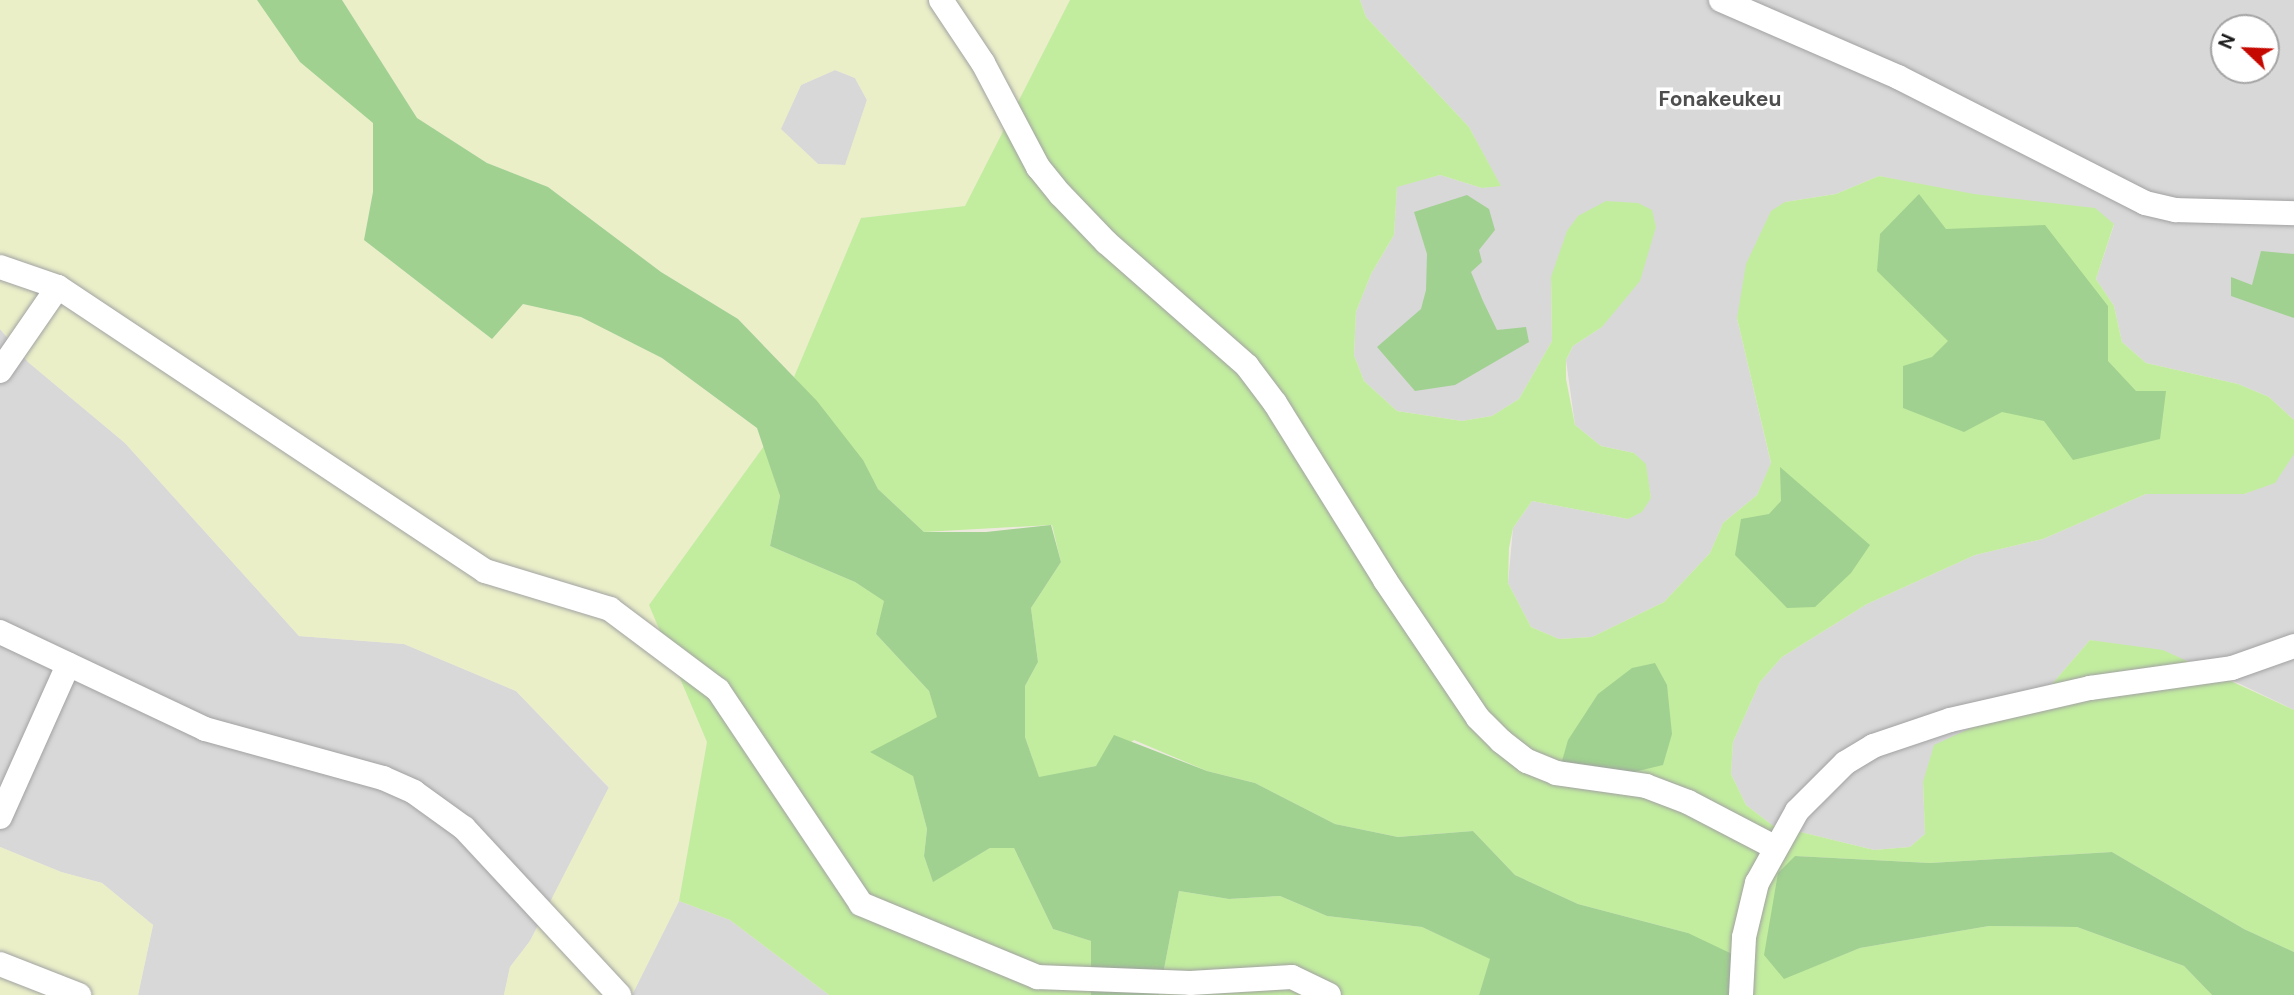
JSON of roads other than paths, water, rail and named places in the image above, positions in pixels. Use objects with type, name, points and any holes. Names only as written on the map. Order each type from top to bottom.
[{"type":"street","points":[[941,0],[983,63],[1038,167],[1106,242],[1247,366],[1268,393],[1385,580],[1478,718],[1501,741],[1527,761],[1556,772],[1646,786],[1688,802],[1774,847]]},
{"type":"street","points":[[1721,0],[1898,77],[2145,203],[2176,210],[2294,213]]},
{"type":"street","points":[[0,267],[58,287],[485,571],[610,609],[718,690],[861,904],[1037,977],[1190,983],[1292,976],[1329,995]]},
{"type":"street","points":[[0,371],[58,287]]},
{"type":"street","points":[[0,632],[205,729],[383,778],[414,792],[464,828],[619,995]]},
{"type":"street","points":[[1741,995],[1744,936],[1757,883],[1774,847],[1819,785],[1873,746],[1950,720],[2090,688],[2232,668],[2294,646]]},
{"type":"street","points":[[0,817],[68,665]]},
{"type":"street","points":[[0,964],[79,995]]},
{"type":"district","name":"Fonakeukeu","points":[[1720,99]]}]
